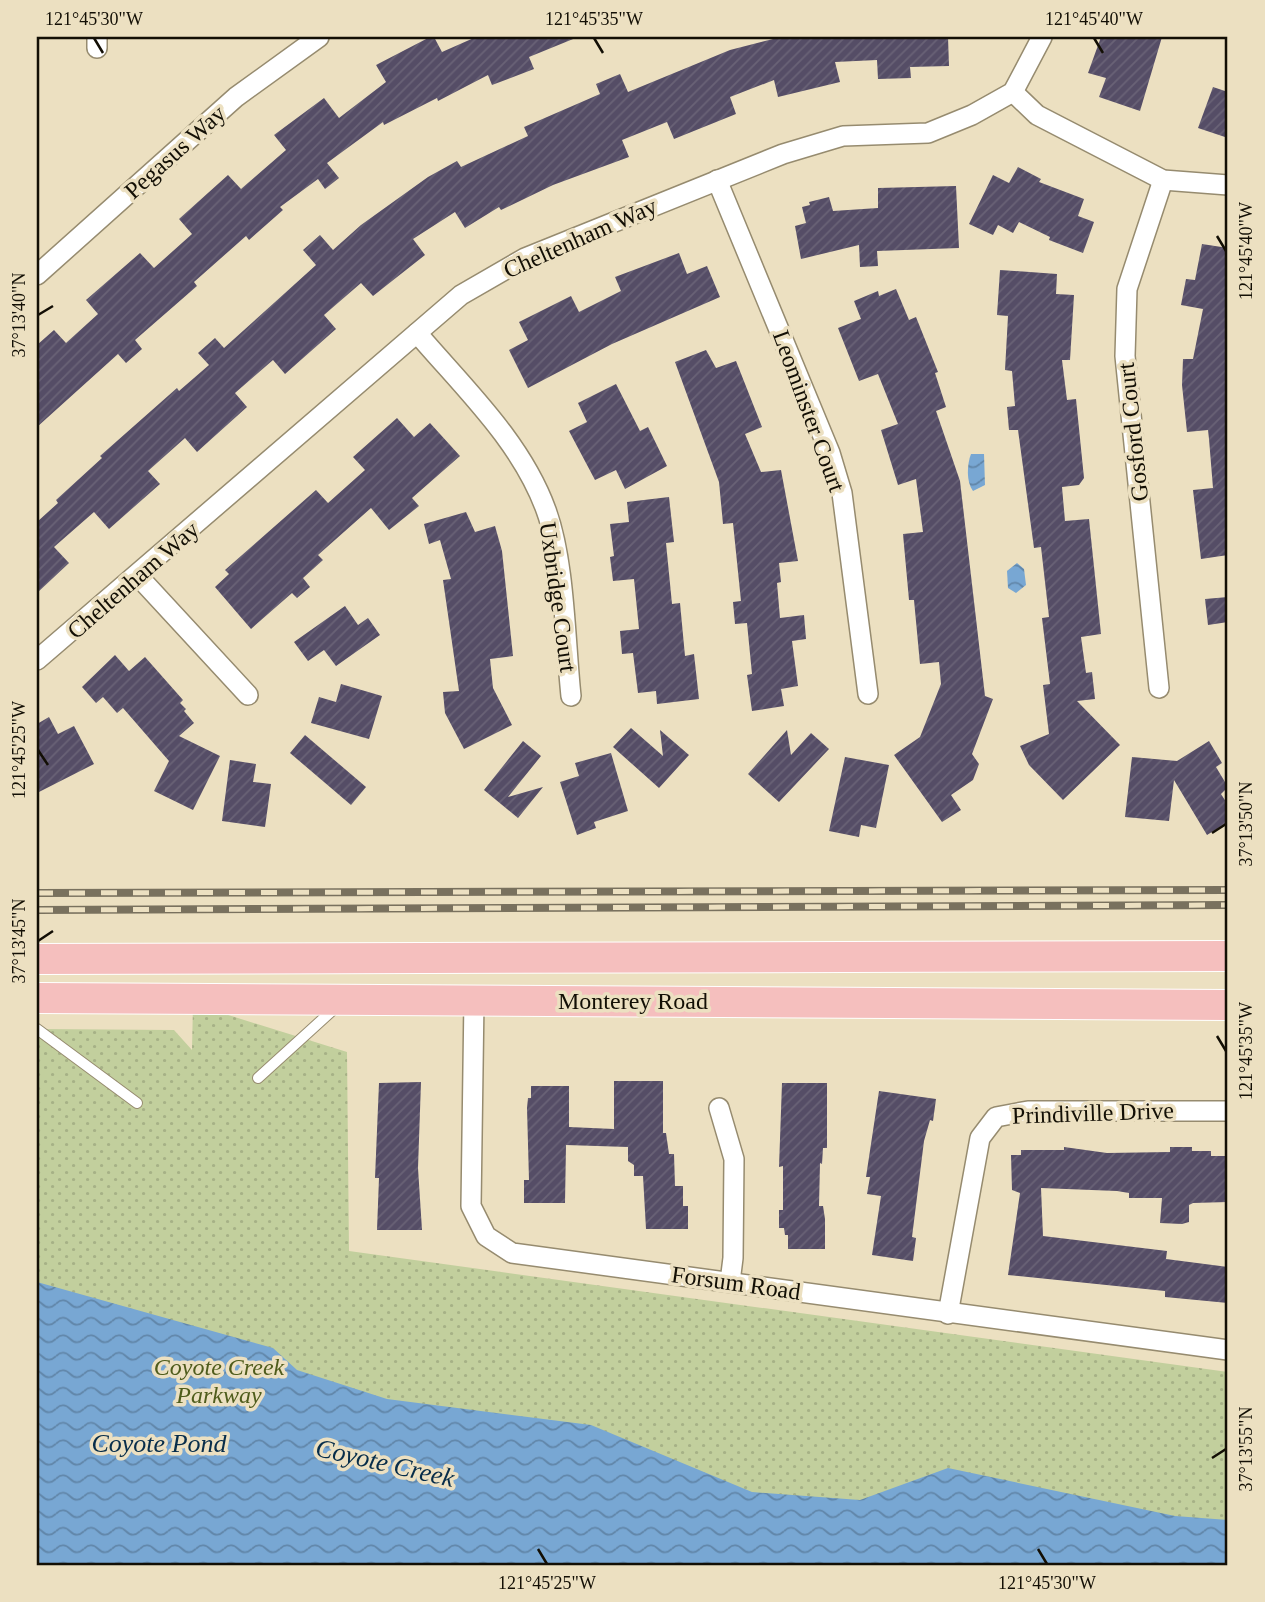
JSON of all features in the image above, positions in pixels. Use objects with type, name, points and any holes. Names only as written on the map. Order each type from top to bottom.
[{"type":"main road","name":"Monterey Road","points":[[37,959],[1228,956]]},
{"type":"main road","name":"Monterey Road","points":[[37,998],[1228,1005]]},
{"type":"street","name":"Pegasus Way","points":[[37,275],[236,97],[319,37]]},
{"type":"street","points":[[1042,37],[1013,92],[1037,115],[1163,180],[1228,185]]},
{"type":"street","name":"Cheltenham Way","points":[[37,660],[138,576],[461,295],[525,258],[783,154],[843,136],[928,132],[972,115],[1013,92]]},
{"type":"street","name":"Leominster Court","points":[[718,180],[838,480],[867,694]]},
{"type":"street","name":"Gosford Court","points":[[1159,688],[1125,356],[1127,289],[1163,180]]},
{"type":"street","name":"Uxbridge Court","points":[[417,333],[518,453],[546,510],[556,553],[571,696]]},
{"type":"street","points":[[138,576],[248,695]]},
{"type":"street","name":"Forsum Road","points":[[474,999],[471,1206],[485,1236],[512,1253],[1228,1350]]},
{"type":"street","points":[[719,1108],[734,1159],[730,1282]]},
{"type":"street","name":"Prindiville Drive","points":[[948,1314],[979,1138],[996,1116],[1028,1111],[1228,1111]]},
{"type":"lane","points":[[258,1079],[346,999]]},
{"type":"lane","points":[[37,1029],[137,1103]]},
{"type":"green space","name":"Coyote Creek Parkway","points":[[193,1004],[347,1052],[349,1251],[1228,1372],[1228,1565],[37,1565],[37,1029],[174,1030],[192,1050]]},
{"type":"water","points":[[971,454],[984,454],[985,485],[973,491],[968,473]]},
{"type":"water","points":[[1017,563],[1024,569],[1026,585],[1016,593],[1008,588],[1007,571]]},
{"type":"water","name":"Coyote Pond","points":[[37,1282],[273,1348],[297,1370],[387,1399],[591,1425],[752,1492],[860,1500],[948,1468],[1175,1516],[1228,1520],[1228,1565],[37,1565]]},
{"type":"building","points":[[434,37],[442,52],[476,37],[578,37],[529,57],[534,69],[492,85],[488,75],[438,101],[437,98],[384,125],[383,122],[327,163],[339,178],[325,189],[318,179],[280,207],[283,210],[249,240],[246,236],[194,282],[197,286],[135,340],[142,349],[126,363],[118,354],[37,427],[37,345],[54,330],[66,343],[98,314],[86,300],[140,253],[154,268],[192,234],[179,219],[228,175],[241,189],[286,150],[274,135],[324,98],[339,118],[386,82],[376,65]]},
{"type":"building","points":[[781,37],[948,37],[949,66],[910,67],[911,78],[878,79],[877,60],[835,62],[840,82],[778,97],[774,80],[730,97],[736,114],[674,139],[667,122],[622,140],[629,157],[553,185],[501,210],[499,207],[465,228],[455,212],[413,239],[425,255],[373,296],[361,283],[324,315],[336,329],[285,374],[273,360],[235,393],[247,407],[197,452],[185,438],[148,471],[160,484],[109,529],[94,512],[54,547],[69,563],[37,593],[37,522],[58,503],[56,500],[102,458],[100,456],[177,388],[179,391],[209,365],[198,353],[215,338],[224,348],[316,265],[303,250],[320,235],[333,250],[361,225],[428,177],[457,161],[461,167],[528,136],[524,127],[600,94],[596,84],[620,74],[628,92],[730,50]]},
{"type":"building","points":[[1101,37],[1162,37],[1140,111],[1099,97],[1106,78],[1088,73]]},
{"type":"building","points":[[1213,87],[1228,92],[1228,138],[1198,128]]},
{"type":"building","points":[[1018,167],[1041,179],[1039,182],[1084,199],[1078,216],[1094,222],[1083,253],[1049,240],[1050,237],[1019,222],[1013,233],[998,225],[993,235],[969,224],[993,175],[1009,183]]},
{"type":"building","points":[[956,186],[959,248],[877,251],[878,266],[860,267],[859,245],[801,259],[795,226],[806,223],[802,207],[810,205],[809,202],[829,197],[833,211],[878,208],[878,188]]},
{"type":"building","points":[[1202,244],[1228,248],[1228,555],[1201,559],[1193,490],[1213,488],[1209,439],[1208,430],[1187,432],[1182,385],[1183,359],[1193,359],[1203,309],[1181,305],[1186,279],[1195,280]]},
{"type":"building","points":[[679,253],[687,274],[707,266],[720,297],[612,344],[528,388],[509,350],[528,340],[519,322],[571,296],[579,312],[621,291],[615,277]]},
{"type":"building","points":[[1000,270],[1057,274],[1056,294],[1074,295],[1070,360],[1062,360],[1067,400],[1076,399],[1084,478],[1079,485],[1062,487],[1065,521],[1089,519],[1101,634],[1081,637],[1086,673],[1092,672],[1095,699],[1077,701],[1120,745],[1063,800],[1029,765],[1020,746],[1049,734],[1043,685],[1050,684],[1042,618],[1049,617],[1041,547],[1034,548],[1018,430],[1009,430],[1007,407],[1015,406],[1012,371],[1005,370],[1008,316],[997,315]]},
{"type":"building","points":[[896,289],[909,320],[916,317],[938,372],[935,373],[946,407],[936,411],[960,481],[985,696],[993,699],[972,754],[979,764],[973,780],[951,795],[961,810],[942,822],[894,755],[920,737],[941,684],[939,662],[920,664],[914,600],[909,600],[903,534],[923,532],[916,479],[898,485],[881,430],[898,424],[878,374],[859,381],[838,328],[861,319],[854,301],[878,291],[879,296]]},
{"type":"building","points":[[706,350],[716,368],[736,361],[762,427],[745,434],[761,472],[781,470],[798,561],[779,563],[781,582],[777,583],[780,618],[804,615],[806,639],[792,641],[798,686],[781,689],[784,706],[752,711],[747,675],[752,674],[747,623],[735,624],[733,602],[741,601],[733,523],[723,524],[719,482],[675,362]]},
{"type":"building","points":[[616,384],[640,431],[648,427],[667,466],[625,489],[616,470],[595,480],[569,431],[587,422],[578,403]]},
{"type":"building","points":[[397,418],[414,437],[430,423],[460,456],[412,498],[419,506],[389,530],[371,508],[318,555],[323,560],[303,578],[310,587],[297,598],[292,593],[251,629],[215,587],[229,574],[225,570],[316,490],[328,503],[365,470],[353,457]]},
{"type":"building","points":[[669,497],[674,542],[666,543],[672,604],[680,603],[685,656],[694,654],[699,699],[657,704],[656,691],[638,693],[633,653],[622,654],[620,631],[639,629],[634,579],[613,581],[610,557],[614,556],[610,524],[629,522],[627,502]]},
{"type":"building","points":[[466,512],[475,532],[495,526],[502,551],[513,656],[490,659],[493,688],[512,725],[464,749],[445,713],[443,692],[459,691],[443,580],[451,579],[440,540],[429,544],[424,524]]},
{"type":"building","points":[[1228,597],[1228,622],[1208,625],[1205,599]]},
{"type":"building","points":[[345,606],[358,625],[368,618],[380,635],[336,666],[324,650],[308,661],[294,642]]},
{"type":"building","points":[[115,655],[129,671],[145,657],[183,700],[180,703],[194,723],[179,736],[220,756],[193,810],[154,791],[169,761],[123,708],[117,713],[103,697],[96,703],[82,687]]},
{"type":"building","points":[[341,684],[382,696],[369,739],[311,723],[319,697],[336,702]]},
{"type":"building","points":[[49,717],[58,734],[74,726],[94,764],[37,793],[37,724]]},
{"type":"building","points":[[631,728],[663,756],[660,730],[689,755],[659,788],[613,747]]},
{"type":"building","points":[[787,730],[791,755],[811,733],[829,749],[779,802],[748,774]]},
{"type":"building","points":[[305,735],[366,787],[351,805],[290,753]]},
{"type":"building","points":[[523,741],[541,756],[508,797],[543,787],[518,818],[484,790]]},
{"type":"building","points":[[1209,741],[1222,763],[1216,767],[1228,787],[1221,794],[1228,805],[1228,822],[1207,835],[1174,780],[1169,821],[1125,817],[1132,757],[1177,761]]},
{"type":"building","points":[[611,753],[628,811],[594,822],[596,828],[577,835],[560,782],[579,776],[575,763]]},
{"type":"building","points":[[845,757],[889,765],[876,828],[861,825],[859,837],[829,831]]},
{"type":"building","points":[[230,760],[256,764],[253,782],[271,784],[265,827],[222,821]]},
{"type":"building","points":[[614,1081],[663,1081],[663,1133],[666,1133],[669,1154],[674,1154],[675,1186],[683,1186],[683,1206],[688,1206],[688,1229],[646,1229],[643,1176],[634,1176],[634,1165],[628,1161],[628,1147],[566,1145],[565,1203],[524,1203],[524,1180],[529,1180],[527,1108],[528,1098],[531,1098],[531,1086],[569,1086],[569,1127],[614,1129]]},
{"type":"building","points":[[421,1082],[418,1168],[422,1230],[377,1230],[379,1178],[375,1178],[379,1083]]},
{"type":"building","points":[[782,1083],[827,1083],[827,1148],[823,1148],[822,1164],[820,1163],[819,1206],[823,1206],[825,1219],[825,1249],[788,1249],[788,1235],[785,1235],[784,1228],[779,1228],[779,1210],[783,1210],[783,1166],[779,1167]]},
{"type":"building","points":[[879,1091],[936,1099],[933,1121],[930,1120],[924,1141],[912,1237],[916,1238],[913,1261],[872,1255],[881,1196],[867,1194],[870,1177],[866,1177]]},
{"type":"building","points":[[1064,1147],[1107,1153],[1170,1152],[1170,1147],[1192,1147],[1192,1151],[1211,1151],[1211,1156],[1228,1156],[1228,1202],[1193,1203],[1189,1205],[1189,1222],[1182,1224],[1160,1223],[1162,1198],[1129,1198],[1129,1193],[1117,1191],[1041,1188],[1043,1236],[1167,1251],[1166,1259],[1228,1267],[1228,1303],[1165,1297],[1165,1291],[1008,1275],[1020,1193],[1012,1190],[1011,1155],[1021,1155],[1021,1150],[1064,1150]]},
{"type":"railway","points":[[37,893],[1228,890]]},
{"type":"railway","points":[[37,910],[1228,905]]},
{"type":"water label","name":"Coyote Creek","points":[[385,1463]]}]
